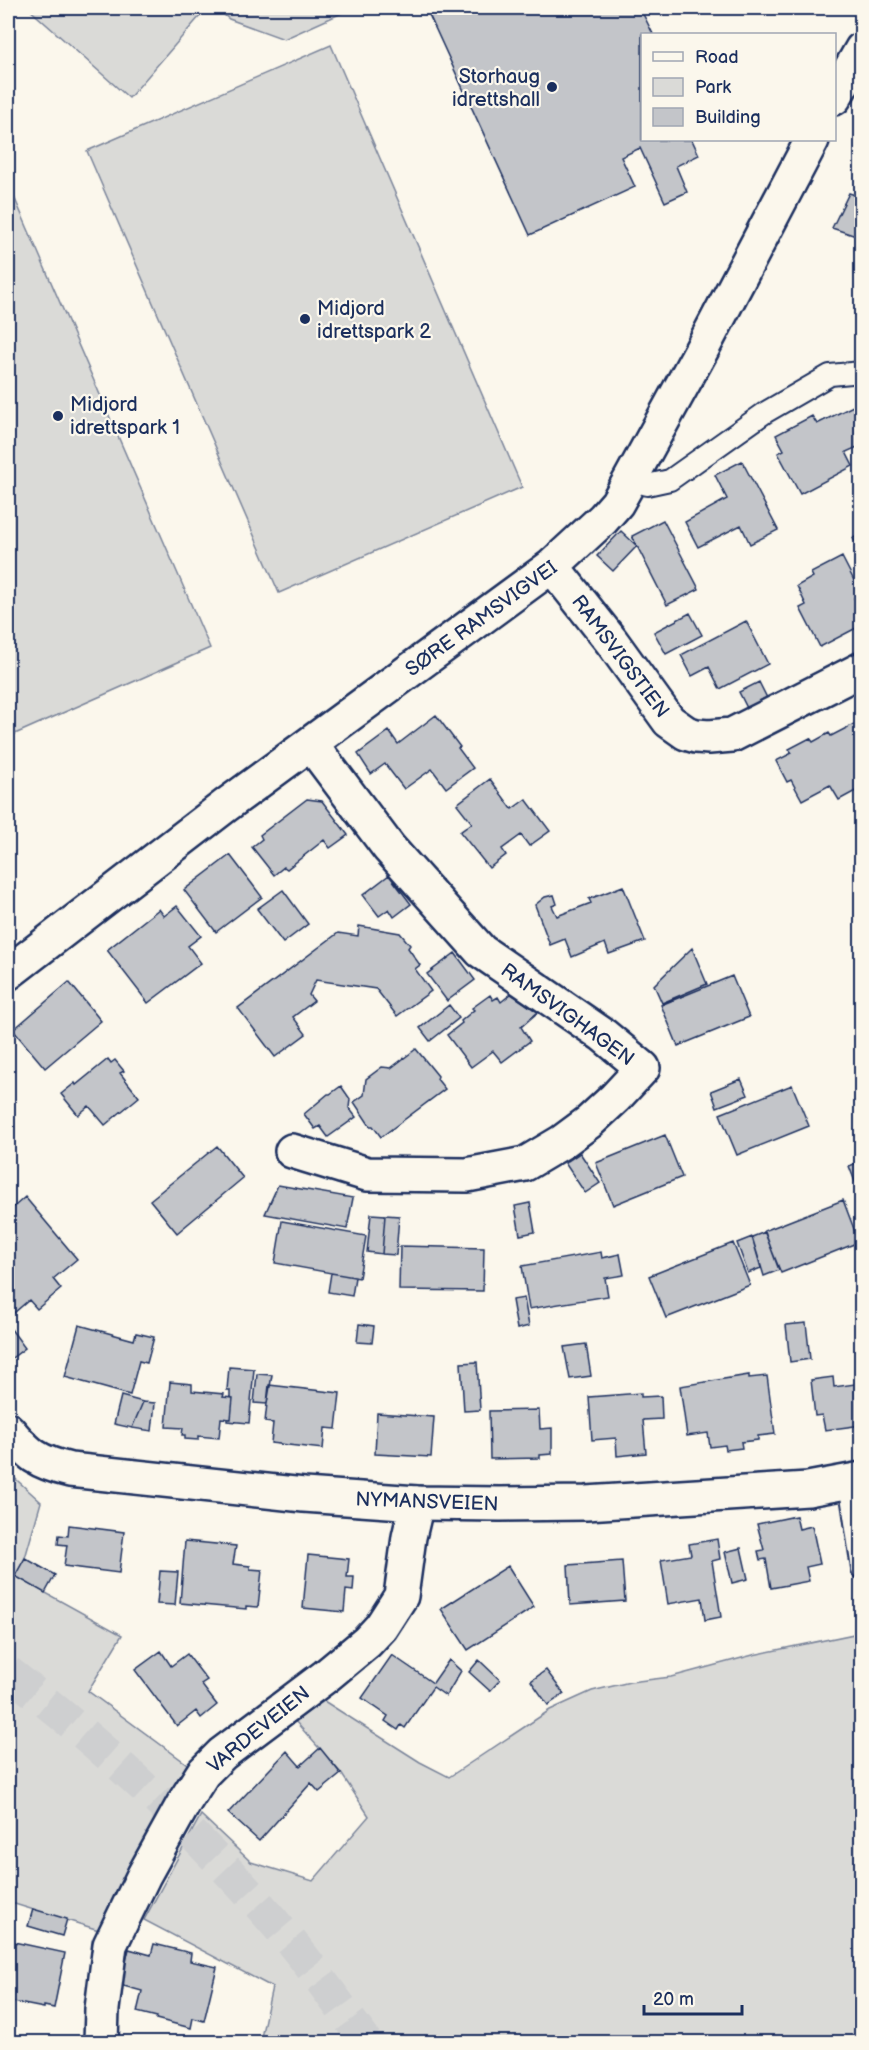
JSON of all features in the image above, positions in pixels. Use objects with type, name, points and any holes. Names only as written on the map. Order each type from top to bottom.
[{"type":"street","points":[[836,94],[861,49]]},
{"type":"street","name":"SØRE RAMSVIGVEI","points":[[8,973],[225,806],[552,566],[603,519],[617,503],[630,480],[811,141]]},
{"type":"street","name":"RAMSVIGSTIEN","points":[[552,566],[612,642],[669,721],[686,733],[709,737],[732,735],[861,669]]},
{"type":"street","name":"RAMSVIGHAGEN","points":[[292,1151],[368,1174],[467,1175],[525,1164],[562,1142],[589,1122],[643,1068],[603,1035],[481,951],[389,848],[311,744]]},
{"type":"street","name":"NYMANSVEIEN","points":[[8,1430],[32,1456],[50,1465],[70,1470],[304,1495],[417,1503],[586,1503],[808,1489],[855,1481]]},
{"type":"street","name":"VARDEVEIEN","points":[[101,2043],[102,2008],[110,1945],[144,1875],[185,1801],[203,1773],[222,1754],[326,1676],[367,1642],[381,1627],[401,1596],[409,1537],[417,1503]]},
{"type":"lane","points":[[630,480],[648,484],[670,480],[766,412],[830,375],[861,372]]},
{"type":"lane","points":[[855,1481],[861,1569]]},
{"type":"green space","points":[[28,8],[207,8],[129,98]]},
{"type":"green space","points":[[216,8],[353,8],[284,39],[229,19]]},
{"type":"green space","name":"Midjord idrettspark 2","points":[[331,45],[522,487],[279,593],[87,151]]},
{"type":"green space","name":"Midjord idrettspark 1","points":[[8,183],[210,648],[8,737]]},
{"type":"green space","points":[[8,1472],[41,1502],[25,1558],[15,1576],[122,1635],[88,1691],[187,1764],[126,1872],[99,1930],[8,1902]]},
{"type":"green space","points":[[854,1634],[856,1642],[861,1642],[861,2042],[260,2042],[272,1987],[144,1920],[201,1815],[251,1862],[313,1881],[369,1816],[341,1773],[295,1721],[324,1701],[420,1762],[449,1777],[550,1710],[592,1691],[630,1682],[671,1677],[753,1655]]},
{"type":"building","name":"Storhaug idrettshall","points":[[426,8],[640,8],[652,33],[641,33],[641,141],[692,141],[699,155],[676,166],[687,192],[665,202],[640,148],[621,157],[635,187],[530,235]]},
{"type":"building","points":[[849,193],[862,197],[862,238],[832,228]]},
{"type":"building","points":[[855,405],[862,419],[862,445],[846,452],[853,466],[800,494],[778,453],[784,450],[776,435],[812,416],[817,424]]},
{"type":"building","points":[[742,461],[778,530],[750,544],[741,525],[698,547],[685,522],[727,499],[715,475]]},
{"type":"building","points":[[663,520],[699,589],[667,605],[632,536]]},
{"type":"building","points":[[621,531],[637,546],[613,571],[597,556]]},
{"type":"building","points":[[862,534],[862,554],[853,538]]},
{"type":"building","points":[[842,557],[861,594],[854,598],[862,613],[862,625],[820,647],[800,608],[806,605],[797,586],[813,577],[811,573]]},
{"type":"building","points":[[690,613],[702,635],[666,654],[654,632]]},
{"type":"building","points":[[746,621],[768,664],[720,689],[709,667],[692,676],[681,655]]},
{"type":"building","points":[[759,682],[770,704],[750,714],[739,692]]},
{"type":"building","points":[[436,715],[473,768],[446,788],[432,769],[404,789],[385,764],[371,774],[358,754],[389,731],[398,744]]},
{"type":"building","points":[[854,724],[862,738],[862,794],[859,789],[839,800],[830,785],[802,800],[791,780],[787,782],[776,761],[792,753],[789,749],[810,738],[813,742],[829,733],[831,736]]},
{"type":"building","points":[[490,779],[512,809],[526,799],[550,831],[529,846],[521,835],[502,849],[506,855],[489,868],[460,832],[472,823],[457,804]]},
{"type":"building","points":[[307,799],[322,801],[348,835],[330,848],[324,840],[287,869],[284,867],[274,875],[252,847],[262,839],[260,835]]},
{"type":"building","points":[[230,855],[262,897],[216,932],[184,890]]},
{"type":"building","points":[[389,875],[411,904],[394,917],[389,909],[379,916],[363,895]]},
{"type":"building","points":[[623,886],[645,941],[609,954],[605,943],[572,957],[565,939],[550,945],[535,905],[545,897],[554,895],[557,904],[552,906],[557,916],[591,903],[589,899]]},
{"type":"building","points":[[283,890],[308,924],[283,943],[257,909]]},
{"type":"building","points":[[177,906],[201,936],[188,946],[201,963],[148,1003],[107,950],[159,909],[164,916]]},
{"type":"building","points":[[359,926],[400,933],[410,945],[408,948],[420,965],[415,969],[431,991],[397,1016],[376,989],[316,980],[309,995],[314,1001],[293,1017],[306,1034],[275,1057],[238,1008],[338,933],[358,936]]},
{"type":"building","points":[[692,948],[707,984],[662,1003],[654,985]]},
{"type":"building","points":[[455,953],[475,980],[447,1001],[427,974]]},
{"type":"building","points":[[732,976],[749,1017],[678,1046],[661,1005]]},
{"type":"building","points":[[69,982],[101,1021],[45,1068],[13,1030]]},
{"type":"building","points":[[511,994],[538,1012],[521,1027],[530,1041],[502,1062],[493,1051],[471,1067],[447,1035],[462,1023],[461,1021],[474,1010],[472,1008],[490,995],[493,1000],[498,997],[501,1002]]},
{"type":"building","points":[[449,1005],[459,1018],[430,1041],[420,1028]]},
{"type":"building","points":[[416,1049],[438,1076],[437,1079],[445,1089],[381,1137],[373,1126],[370,1126],[354,1102],[364,1095],[366,1079],[382,1067],[391,1068]]},
{"type":"building","points":[[108,1059],[111,1063],[115,1060],[124,1071],[120,1073],[139,1097],[105,1125],[89,1106],[78,1115],[61,1094]]},
{"type":"building","points":[[741,1079],[748,1095],[717,1107],[711,1091]]},
{"type":"building","points":[[792,1085],[809,1126],[737,1155],[720,1114]]},
{"type":"building","points":[[341,1086],[350,1099],[349,1108],[356,1117],[328,1137],[320,1126],[315,1129],[304,1114]]},
{"type":"building","points":[[665,1135],[682,1177],[613,1205],[596,1163]]},
{"type":"building","points":[[217,1146],[243,1178],[177,1233],[150,1200]]},
{"type":"building","points":[[580,1153],[600,1183],[585,1193],[565,1163]]},
{"type":"building","points":[[862,1161],[862,1200],[849,1166]]},
{"type":"building","points":[[278,1185],[353,1198],[347,1229],[265,1214]]},
{"type":"building","points":[[25,1197],[77,1259],[53,1279],[61,1289],[37,1309],[29,1300],[8,1318],[8,1212]]},
{"type":"building","points":[[843,1200],[859,1242],[781,1273],[764,1231]]},
{"type":"building","points":[[530,1203],[535,1232],[520,1235],[515,1206]]},
{"type":"building","points":[[371,1214],[385,1215],[382,1254],[367,1252]]},
{"type":"building","points":[[385,1215],[399,1216],[396,1255],[382,1254]]},
{"type":"building","points":[[282,1221],[366,1236],[359,1278],[275,1263]]},
{"type":"building","points":[[765,1232],[779,1270],[764,1276],[752,1237]]},
{"type":"building","points":[[752,1237],[761,1268],[748,1273],[737,1243]]},
{"type":"building","points":[[733,1243],[750,1285],[666,1318],[649,1276]]},
{"type":"building","points":[[400,1246],[484,1248],[483,1291],[399,1290]]},
{"type":"building","points":[[601,1252],[602,1258],[620,1254],[624,1275],[605,1278],[608,1296],[529,1309],[522,1266]]},
{"type":"building","points":[[331,1273],[355,1277],[352,1296],[328,1292]]},
{"type":"building","points":[[524,1298],[529,1326],[517,1329],[512,1300]]},
{"type":"building","points":[[806,1323],[810,1359],[790,1362],[786,1325]]},
{"type":"building","points":[[359,1324],[374,1326],[372,1343],[357,1342]]},
{"type":"building","points":[[8,1325],[25,1348],[8,1361]]},
{"type":"building","points":[[79,1325],[134,1340],[136,1333],[154,1337],[147,1363],[139,1361],[130,1395],[65,1377]]},
{"type":"building","points":[[586,1344],[591,1376],[570,1379],[564,1347]]},
{"type":"building","points":[[477,1362],[480,1410],[464,1411],[461,1363]]},
{"type":"building","points":[[229,1367],[254,1369],[249,1423],[227,1421],[231,1419],[233,1398],[230,1398],[230,1390],[227,1390]]},
{"type":"building","points":[[257,1374],[272,1375],[267,1404],[254,1403]]},
{"type":"building","points":[[749,1375],[749,1378],[767,1376],[775,1434],[758,1436],[758,1440],[741,1442],[742,1448],[726,1450],[725,1445],[710,1447],[708,1433],[687,1436],[680,1386]]},
{"type":"building","points":[[833,1377],[834,1387],[862,1383],[862,1425],[825,1430],[822,1415],[815,1416],[811,1380]]},
{"type":"building","points":[[170,1382],[192,1384],[192,1391],[224,1394],[223,1397],[233,1398],[231,1419],[221,1418],[219,1438],[198,1436],[198,1440],[185,1439],[185,1435],[182,1435],[183,1428],[166,1427]]},
{"type":"building","points":[[269,1385],[340,1393],[336,1429],[325,1428],[323,1449],[271,1443],[273,1423],[265,1422]]},
{"type":"building","points":[[641,1393],[641,1397],[661,1396],[662,1419],[643,1420],[646,1453],[617,1456],[616,1438],[592,1440],[589,1397]]},
{"type":"building","points":[[121,1396],[143,1402],[132,1428],[114,1424]]},
{"type":"building","points":[[143,1402],[155,1403],[152,1431],[132,1428]]},
{"type":"building","points":[[539,1410],[540,1429],[552,1428],[552,1454],[540,1455],[540,1458],[490,1459],[489,1411]]},
{"type":"building","points":[[377,1413],[434,1417],[431,1457],[375,1454]]},
{"type":"building","points":[[796,1516],[799,1529],[812,1526],[820,1564],[806,1567],[809,1581],[771,1588],[766,1559],[760,1560],[758,1551],[764,1550],[757,1524]]},
{"type":"building","points":[[69,1525],[124,1532],[119,1573],[64,1566],[67,1545],[58,1544],[59,1535],[68,1536]]},
{"type":"building","points":[[717,1539],[720,1559],[712,1561],[721,1617],[705,1620],[702,1598],[668,1604],[661,1560],[691,1555],[689,1544]]},
{"type":"building","points":[[185,1541],[236,1546],[233,1564],[262,1570],[258,1607],[246,1606],[246,1609],[180,1603]]},
{"type":"building","points":[[741,1548],[748,1579],[732,1583],[725,1552]]},
{"type":"building","points":[[308,1555],[349,1559],[347,1577],[354,1577],[353,1591],[346,1590],[344,1612],[303,1608]]},
{"type":"building","points":[[25,1558],[55,1575],[45,1593],[15,1576]]},
{"type":"building","points":[[622,1561],[625,1601],[570,1605],[568,1565]]},
{"type":"building","points":[[508,1566],[534,1607],[468,1650],[441,1609]]},
{"type":"building","points":[[160,1571],[178,1572],[175,1605],[157,1604]]},
{"type":"building","points":[[161,1651],[171,1666],[187,1654],[207,1680],[201,1684],[217,1705],[201,1718],[196,1711],[177,1726],[135,1670]]},
{"type":"building","points":[[392,1655],[433,1683],[449,1660],[461,1671],[446,1696],[433,1687],[405,1728],[401,1725],[398,1730],[385,1721],[388,1716],[362,1698]]},
{"type":"building","points":[[479,1660],[500,1680],[490,1691],[469,1672]]},
{"type":"building","points":[[546,1670],[564,1694],[548,1705],[531,1681]]},
{"type":"building","points":[[320,1748],[341,1774],[319,1792],[311,1783],[259,1841],[228,1813],[287,1751],[300,1766]]},
{"type":"building","points":[[33,1909],[67,1919],[62,1936],[28,1926]]},
{"type":"building","points":[[14,1942],[65,1953],[54,2008],[8,2001],[8,1973]]},
{"type":"building","points":[[154,1944],[191,1953],[190,1961],[217,1967],[204,2021],[193,2018],[191,2028],[137,2012],[142,1991],[120,1985],[129,1949],[151,1955]]},
{"type":"tunnel","points":[[8,1672],[122,1768],[230,1873],[296,1948],[366,2042]]},
{"type":"place","name":"Storhaug idrettshall","points":[[552,87]]},
{"type":"place","name":"Midjord idrettspark 2","points":[[305,319]]},
{"type":"place","name":"Midjord idrettspark 1","points":[[58,416]]}]
